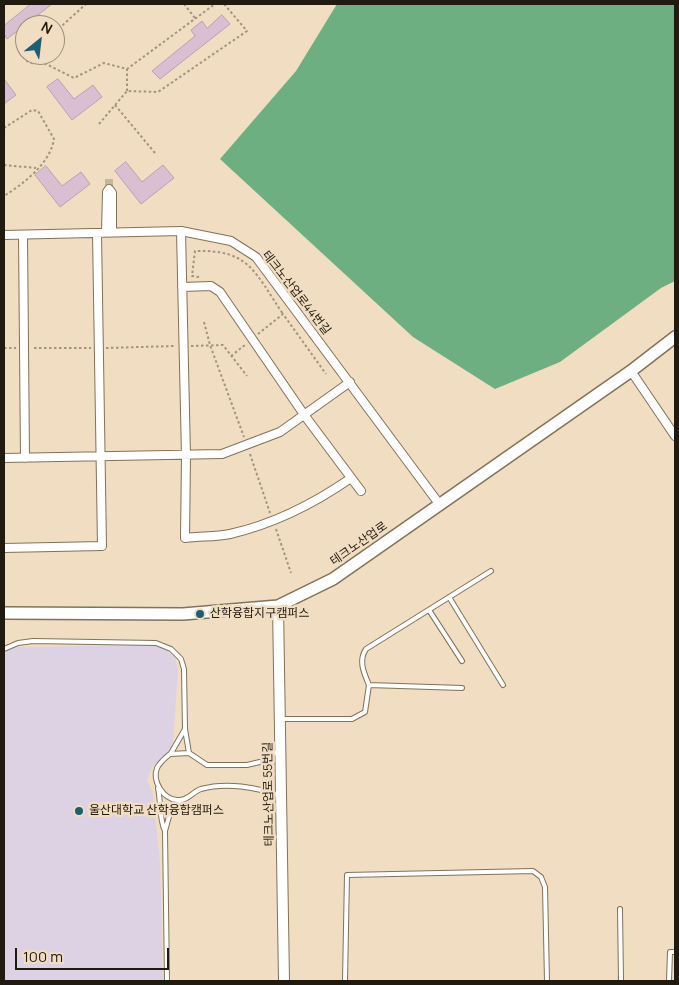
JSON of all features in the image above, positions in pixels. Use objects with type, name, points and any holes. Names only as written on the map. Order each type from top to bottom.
[{"type":"main road","name":"테크노산업로","points":[[4,613],[183,614],[278,606],[333,579],[631,371],[675,337]]},
{"type":"street","name":"테크노산업로44번길","points":[[4,235],[181,231],[231,241],[256,257],[440,505]]},
{"type":"street","points":[[181,231],[186,456],[185,538],[230,534],[273,520],[318,500],[351,478]]},
{"type":"street","points":[[4,548],[102,546],[99,456],[97,233]]},
{"type":"street","points":[[23,234],[25,458]]},
{"type":"street","points":[[182,287],[211,286],[220,292],[305,416],[361,491]]},
{"type":"street","points":[[631,371],[675,436]]},
{"type":"street","points":[[4,458],[222,454],[280,432],[305,416],[350,382]]},
{"type":"street","name":"테크노산업로 55번길","points":[[278,606],[284,981]]},
{"type":"lane","points":[[280,719],[352,719],[365,712],[369,685],[362,668],[363,654],[366,649],[491,571]]},
{"type":"lane","points":[[449,597],[503,685]]},
{"type":"lane","points":[[429,610],[462,661]]},
{"type":"lane","points":[[4,649],[18,643],[33,641],[156,643],[171,649],[182,659],[184,669],[185,729],[189,753]]},
{"type":"lane","points":[[369,685],[462,688]]},
{"type":"lane","points":[[165,832],[162,824],[162,805],[157,769],[170,754],[185,729]]},
{"type":"lane","points":[[170,754],[189,753],[207,765],[247,765],[264,761],[281,748]]},
{"type":"lane","points":[[158,786],[171,799],[182,800]]},
{"type":"lane","points":[[167,981],[165,832],[170,813],[182,800],[199,790],[222,786],[262,789],[281,797]]},
{"type":"lane","points":[[345,981],[347,874],[533,872],[541,878],[545,887],[547,980]]},
{"type":"lane","points":[[620,908],[621,981]]},
{"type":"lane","points":[[669,981],[670,952],[675,952]]},
{"type":"path","points":[[65,23],[86,4]]},
{"type":"path","points":[[184,4],[195,18]]},
{"type":"path","points":[[127,69],[215,4]]},
{"type":"path","points":[[127,91],[158,92],[247,31],[224,4]]},
{"type":"path","points":[[48,65],[74,78],[104,63],[127,69]]},
{"type":"path","points":[[99,124],[127,91],[127,69]]},
{"type":"path","points":[[115,105],[155,153]]},
{"type":"path","points":[[4,128],[32,110],[38,111],[54,139],[48,154],[23,184],[4,196]]},
{"type":"path","points":[[4,165],[37,168]]},
{"type":"path","points":[[201,277],[192,276],[195,251],[217,250],[234,255],[252,268],[326,374]]},
{"type":"path","points":[[257,335],[283,314]]},
{"type":"path","points":[[204,322],[210,345],[247,444],[291,573]]},
{"type":"path","points":[[231,356],[251,340]]},
{"type":"path","points":[[4,348],[223,345],[247,376]]},
{"type":"shaded area","name":"울산대학교 산학융합캠퍼스","points":[[153,645],[165,649],[175,658],[178,669],[173,744],[165,757],[153,765],[147,780],[153,794],[160,862],[163,981],[4,981],[4,651],[13,647]]},
{"type":"green space","points":[[337,4],[675,4],[675,281],[661,288],[560,362],[495,389],[413,337],[220,159],[296,71]]},
{"type":"building","points":[[31,4],[52,4],[38,15],[18,15]]},
{"type":"building","points":[[222,15],[230,24],[160,79],[152,71],[195,36],[191,30],[202,21],[207,28]]},
{"type":"building","points":[[15,17],[15,33],[7,39],[4,34],[4,26]]},
{"type":"building","points":[[4,79],[16,95],[4,104]]},
{"type":"building","points":[[58,79],[74,99],[93,85],[102,97],[72,120],[47,87]]},
{"type":"building","points":[[126,162],[142,182],[163,165],[174,178],[141,204],[115,171]]},
{"type":"building","points":[[46,166],[62,186],[81,172],[90,184],[60,207],[35,175]]},
{"type":"tunnel","points":[[109,179],[109,189]]},
{"type":"place","name":"산학융합지구캠퍼스","points":[[200,614]]},
{"type":"place","name":"울산대학교 산학융합캠퍼스","points":[[79,811]]}]
